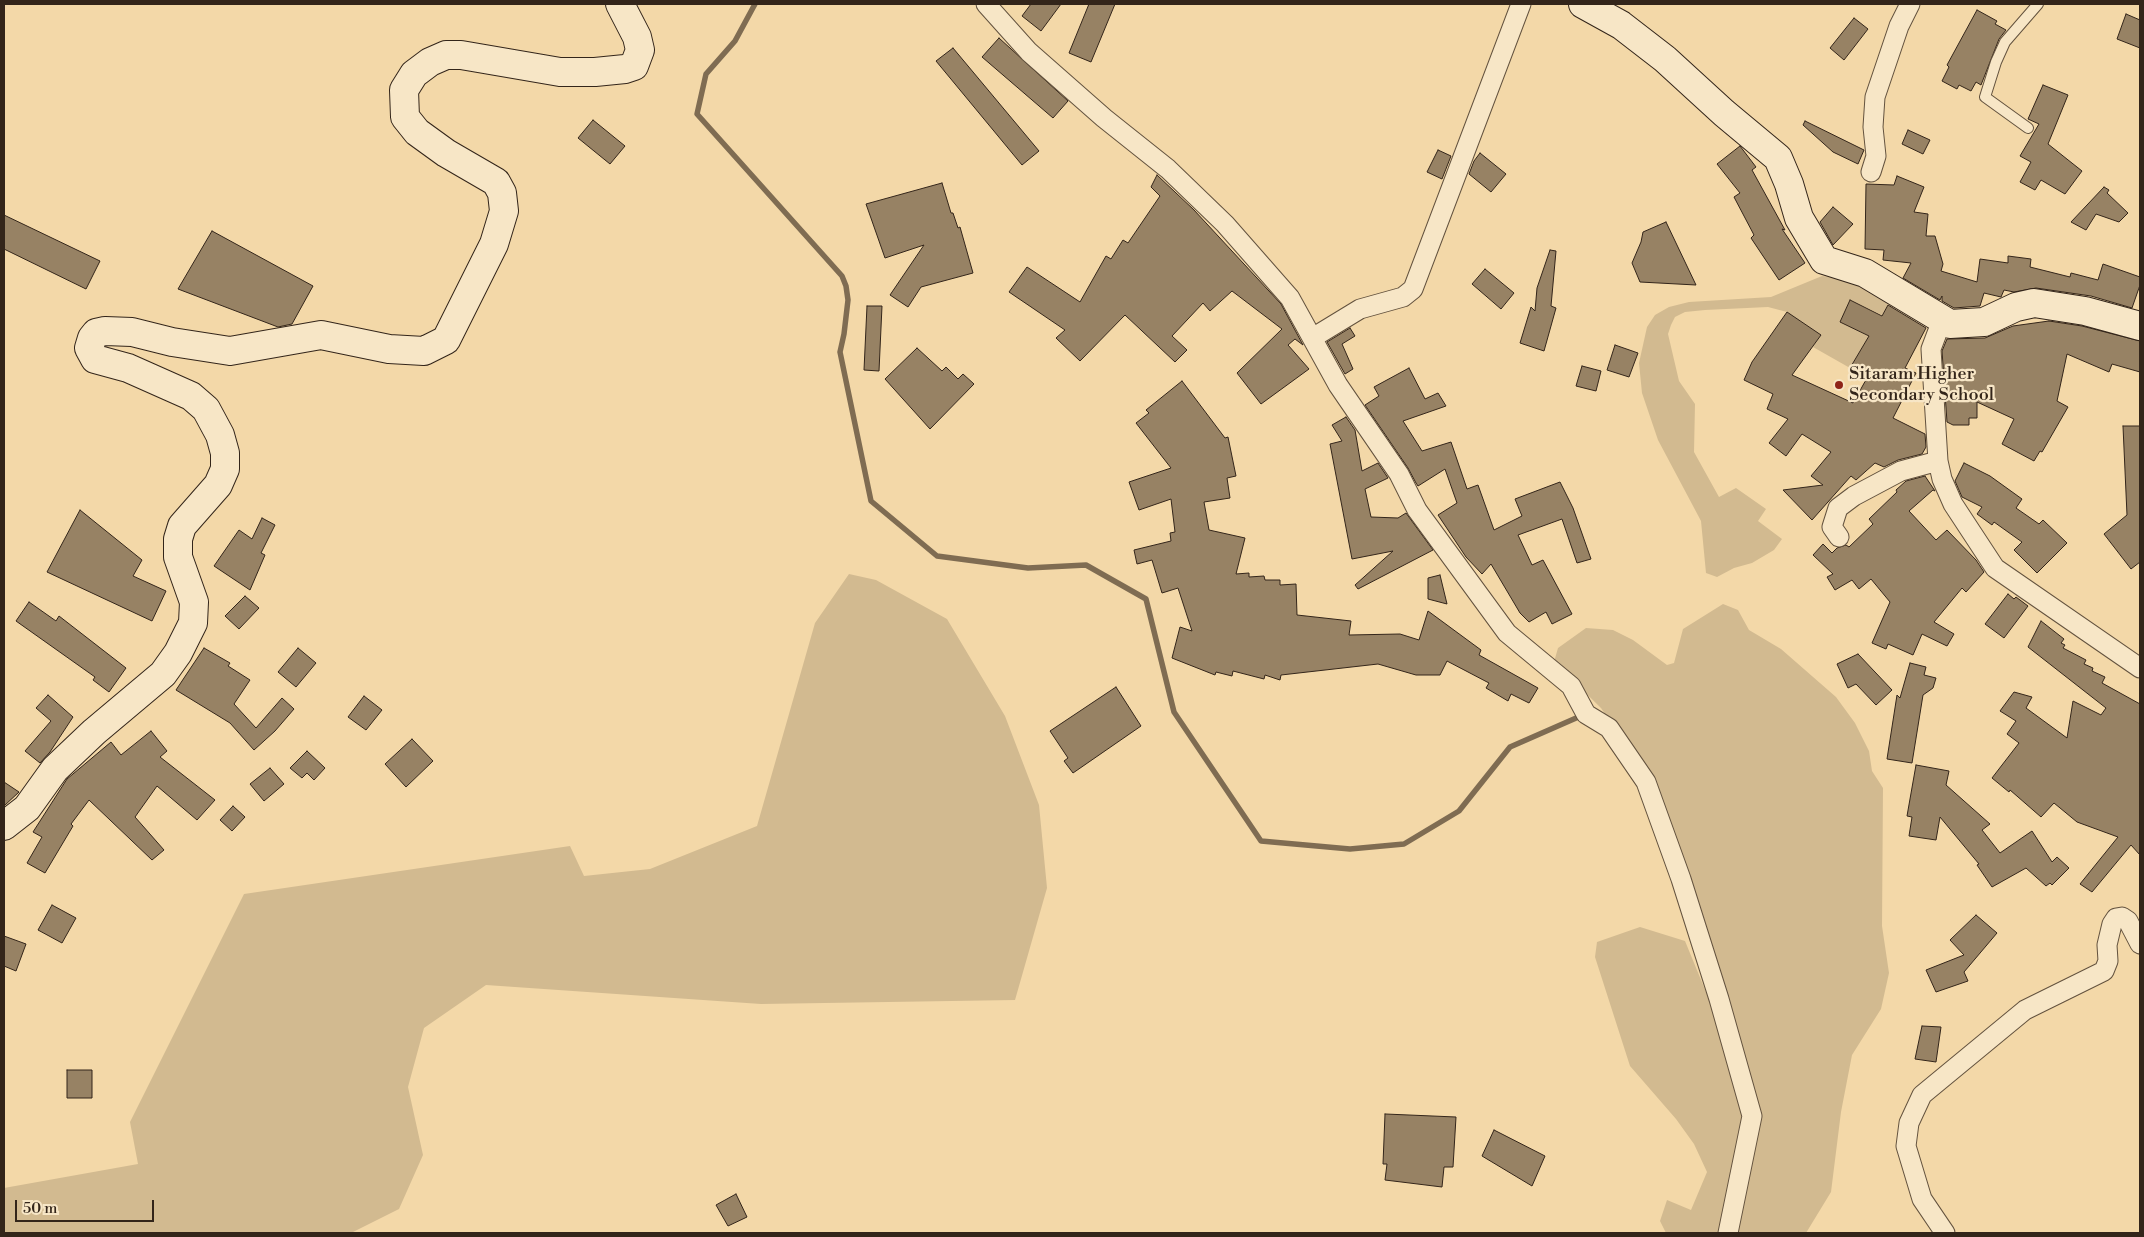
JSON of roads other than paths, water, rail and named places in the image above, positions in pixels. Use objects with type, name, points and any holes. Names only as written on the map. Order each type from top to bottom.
[{"type":"street","points":[[4,826],[27,808],[54,769],[94,732],[163,674],[178,653],[193,623],[194,602],[178,557],[178,539],[182,526],[218,485],[224,469],[225,453],[220,435],[206,409],[191,396],[128,368],[95,359],[89,348],[92,338],[96,333],[105,331],[132,332],[172,342],[230,352],[321,335],[389,349],[424,351],[446,340],[494,244],[504,211],[502,194],[496,182],[446,153],[417,132],[405,117],[404,90],[414,74],[430,62],[446,55],[461,55],[560,72],[595,72],[625,69],[634,66],[640,50],[637,37],[620,4]]},
{"type":"street","points":[[986,4],[1029,52],[1104,118],[1168,169],[1225,224],[1290,298],[1314,337],[1338,385],[1399,474],[1417,510],[1507,633],[1571,686],[1586,714],[1609,728],[1646,782],[1681,879],[1716,989],[1752,1116],[1728,1233]]},
{"type":"street","points":[[1314,337],[1360,309],[1403,297],[1413,290],[1521,4]]},
{"type":"street","points":[[1583,4],[1621,25],[1664,59],[1778,158],[1789,184],[1799,218],[1824,260],[1865,273],[1950,324],[1984,322],[2016,307],[2034,303],[2085,311],[2140,326]]},
{"type":"street","points":[[1871,172],[1876,156],[1873,127],[1875,98],[1899,26],[1910,4]]},
{"type":"street","points":[[1942,320],[1931,349],[1938,461],[1942,479],[1953,504],[1995,568],[2140,668]]},
{"type":"street","points":[[1840,537],[1832,527],[1838,508],[1854,496],[1901,471],[1938,461]]},
{"type":"street","points":[[1944,1233],[1922,1199],[1906,1146],[1909,1123],[1922,1095],[2025,1010],[2104,971],[2108,961],[2107,945],[2112,924],[2116,918],[2122,917],[2128,921],[2140,944]]},
{"type":"lane","points":[[2028,128],[1985,97],[1996,62],[2005,42],[2038,4]]},
{"type":"waterway","points":[[755,4],[735,41],[706,74],[697,114],[842,276],[848,300],[840,352],[871,501],[937,556],[1028,568],[1086,565],[1146,599],[1174,712],[1261,841],[1350,849],[1404,844],[1459,811],[1510,747],[1583,715]]},
{"type":"place","name":"Sitaram Higher Secondary School","points":[[1839,385]]}]
